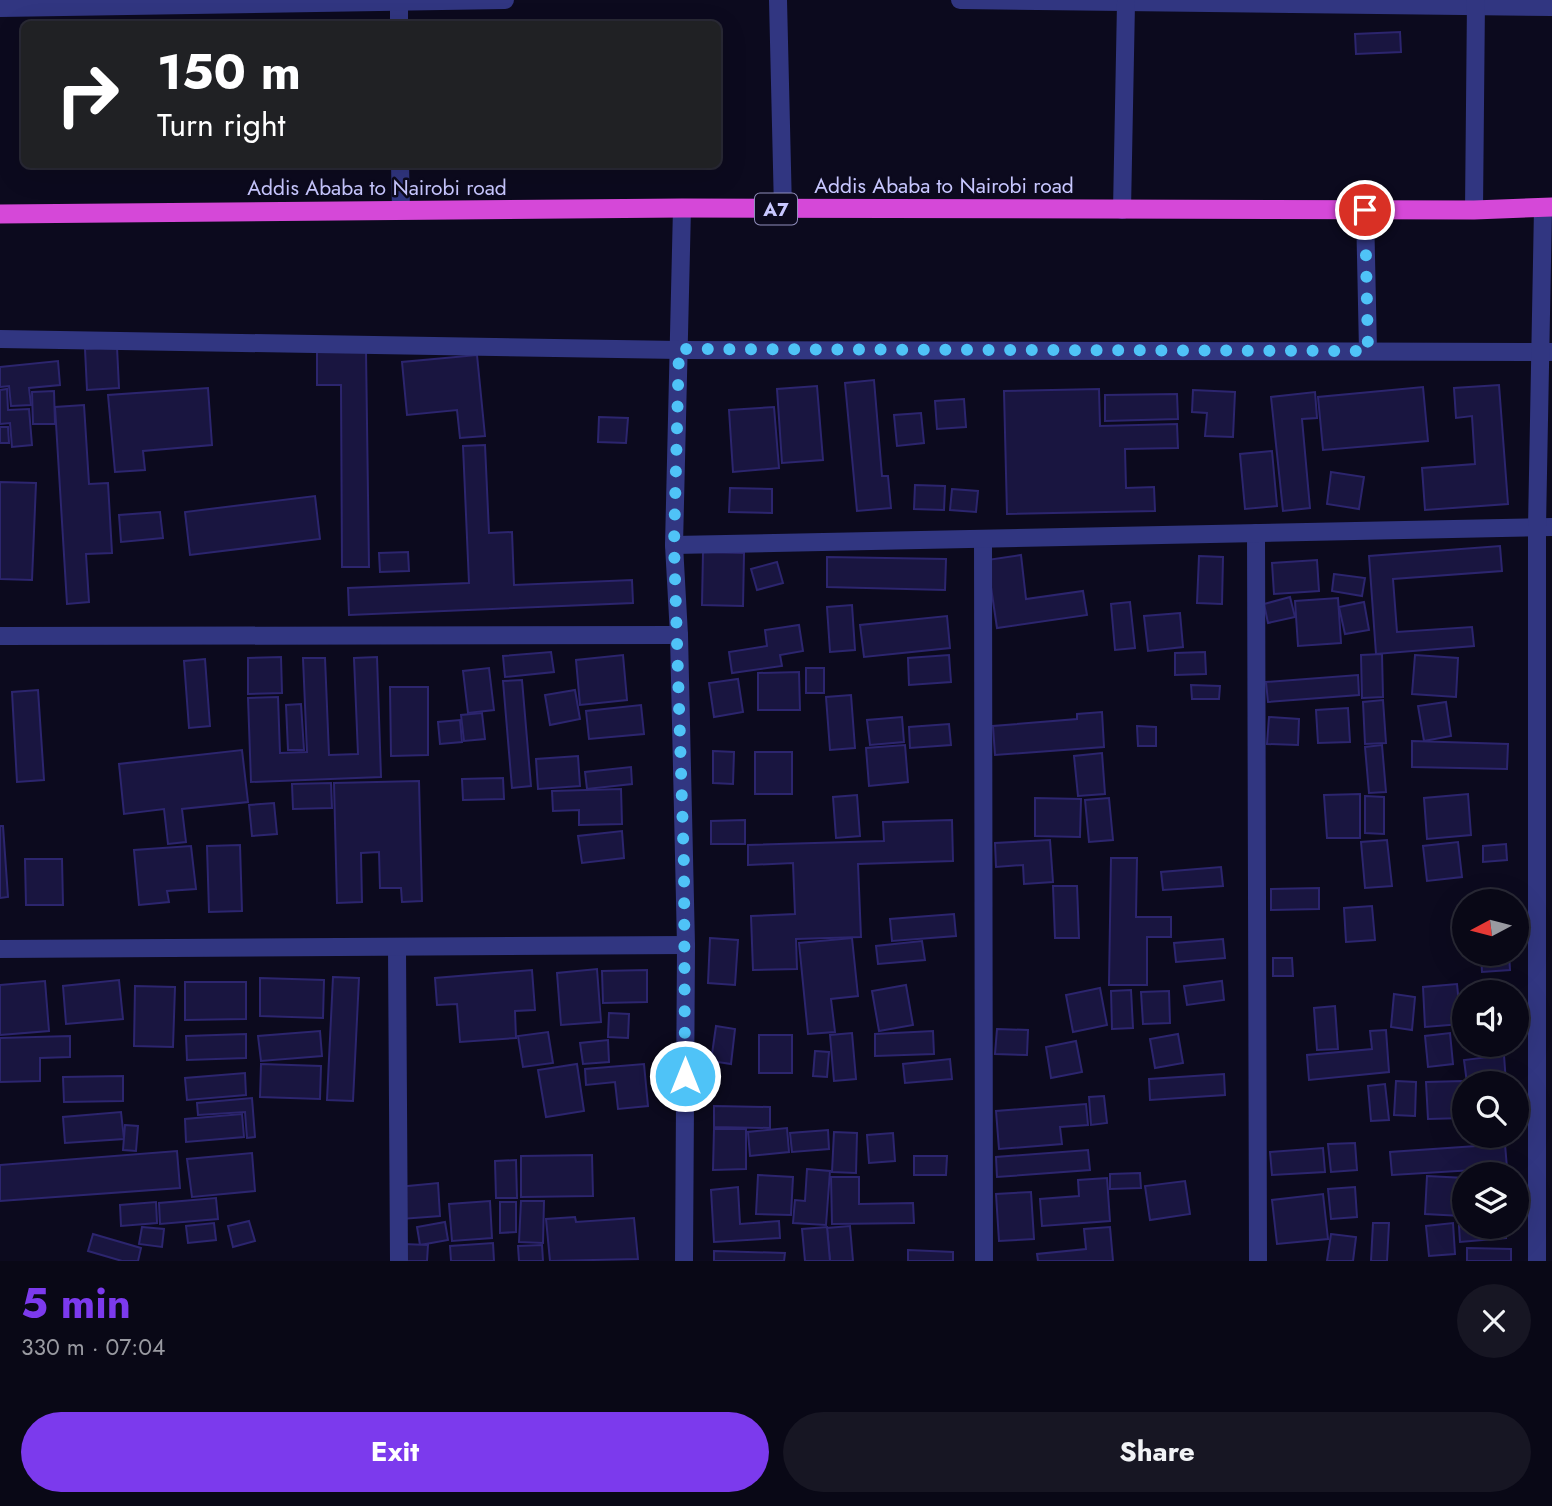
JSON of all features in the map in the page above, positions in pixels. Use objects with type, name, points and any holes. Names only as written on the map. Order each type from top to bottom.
[{"type":"highway","name":"Addis Ababa to Nairobi road","points":[[0,214],[682,208],[1474,210],[1548,207]]},
{"type":"street","points":[[0,8],[505,0]]},
{"type":"street","points":[[778,0],[783,209]]},
{"type":"street","points":[[960,0],[1476,4],[1552,7]]},
{"type":"street","points":[[399,1],[399,21]]},
{"type":"street","points":[[1122,210],[1126,2]]},
{"type":"street","points":[[1474,210],[1476,4]]},
{"type":"street","points":[[400,168],[401,210]]},
{"type":"street","points":[[1537,1261],[1548,207]]},
{"type":"street","points":[[682,208],[674,545],[679,635],[686,945],[684,1261]]},
{"type":"street","points":[[1365,210],[1368,351]]},
{"type":"street","points":[[0,339],[679,349],[1546,352]]},
{"type":"street","points":[[674,545],[1545,527]]},
{"type":"street","points":[[1256,533],[1258,1261]]},
{"type":"street","points":[[983,539],[984,1261]]},
{"type":"street","points":[[0,636],[679,635]]},
{"type":"street","points":[[0,948],[686,945]]},
{"type":"street","points":[[397,948],[399,1261]]},
{"type":"building","points":[[1400,32],[1401,52],[1356,54],[1355,34]]},
{"type":"building","points":[[117,347],[119,388],[87,390],[85,349]]},
{"type":"building","points":[[317,351],[366,351],[369,567],[342,567],[341,385],[317,385]]},
{"type":"building","points":[[477,355],[485,436],[460,438],[457,410],[407,415],[402,362]]},
{"type":"building","points":[[58,361],[60,385],[29,388],[31,405],[11,406],[9,386],[0,387],[0,367]]},
{"type":"building","points":[[874,380],[882,476],[888,476],[891,508],[857,511],[845,383]]},
{"type":"building","points":[[1499,385],[1508,504],[1425,510],[1422,468],[1475,464],[1472,416],[1456,418],[1454,388]]},
{"type":"building","points":[[817,386],[823,460],[782,463],[777,389]]},
{"type":"building","points":[[1423,387],[1428,441],[1323,450],[1318,397]]},
{"type":"building","points":[[208,388],[212,445],[143,451],[145,470],[115,472],[108,395]]},
{"type":"building","points":[[7,389],[8,410],[29,409],[32,445],[12,447],[10,423],[0,424],[0,390]]},
{"type":"building","points":[[1099,389],[1100,426],[1177,424],[1178,448],[1125,449],[1126,488],[1154,487],[1155,511],[1007,514],[1004,391]]},
{"type":"building","points":[[1193,390],[1235,392],[1233,437],[1205,436],[1207,413],[1192,412]]},
{"type":"building","points":[[54,391],[55,424],[33,424],[32,392]]},
{"type":"building","points":[[1315,392],[1317,418],[1302,419],[1310,508],[1283,511],[1271,397]]},
{"type":"building","points":[[1177,394],[1178,419],[1105,421],[1105,395]]},
{"type":"building","points":[[964,399],[966,427],[937,429],[935,401]]},
{"type":"building","points":[[84,405],[89,484],[108,483],[112,553],[86,554],[89,602],[67,604],[55,407]]},
{"type":"building","points":[[774,407],[779,468],[733,472],[729,410]]},
{"type":"building","points":[[921,413],[924,443],[897,446],[894,415]]},
{"type":"building","points":[[599,417],[628,418],[626,443],[598,442]]},
{"type":"building","points":[[0,427],[8,427],[9,443],[0,443]]},
{"type":"building","points":[[485,445],[489,533],[512,532],[514,585],[632,580],[633,603],[349,615],[348,588],[469,583],[463,446]]},
{"type":"building","points":[[1272,451],[1277,506],[1245,509],[1240,454]]},
{"type":"building","points":[[1331,472],[1364,477],[1359,509],[1327,504]]},
{"type":"building","points":[[0,482],[36,483],[32,580],[0,579]]},
{"type":"building","points":[[915,485],[945,486],[944,510],[914,509]]},
{"type":"building","points":[[730,488],[772,489],[772,513],[729,512]]},
{"type":"building","points":[[952,489],[978,491],[976,512],[950,510]]},
{"type":"building","points":[[315,496],[320,539],[190,555],[185,512]]},
{"type":"building","points":[[160,512],[163,538],[121,542],[119,515]]},
{"type":"building","points":[[1500,546],[1502,571],[1393,579],[1397,632],[1472,627],[1474,646],[1376,654],[1369,556]]},
{"type":"building","points":[[408,552],[409,571],[380,572],[379,553]]},
{"type":"building","points":[[703,552],[744,553],[743,606],[702,605]]},
{"type":"building","points":[[1021,555],[1026,599],[1083,591],[1087,615],[997,628],[987,560]]},
{"type":"building","points":[[1199,556],[1223,557],[1222,604],[1197,603]]},
{"type":"building","points":[[827,557],[946,559],[945,590],[827,587]]},
{"type":"building","points":[[1317,560],[1319,591],[1274,594],[1272,563]]},
{"type":"building","points":[[777,562],[783,583],[757,590],[751,569]]},
{"type":"building","points":[[1334,574],[1365,578],[1362,596],[1332,591]]},
{"type":"building","points":[[1290,597],[1295,617],[1268,623],[1264,604]]},
{"type":"building","points":[[1338,598],[1341,643],[1298,646],[1295,601]]},
{"type":"building","points":[[1130,602],[1135,648],[1115,650],[1111,604]]},
{"type":"building","points":[[1364,602],[1369,630],[1345,634],[1339,607]]},
{"type":"building","points":[[852,605],[855,650],[830,652],[827,607]]},
{"type":"building","points":[[1180,613],[1183,647],[1148,651],[1144,616]]},
{"type":"building","points":[[947,616],[950,648],[864,657],[860,625]]},
{"type":"building","points":[[799,625],[803,651],[780,655],[782,666],[732,673],[729,652],[767,646],[765,630]]},
{"type":"building","points":[[551,652],[554,672],[505,677],[503,656]]},
{"type":"building","points":[[1205,652],[1206,674],[1175,675],[1175,653]]},
{"type":"building","points":[[1382,654],[1383,697],[1362,698],[1361,655]]},
{"type":"building","points":[[623,655],[627,700],[580,705],[576,660]]},
{"type":"building","points":[[949,655],[951,682],[909,685],[908,658]]},
{"type":"building","points":[[1415,655],[1458,658],[1456,697],[1412,694]]},
{"type":"building","points":[[281,657],[282,693],[248,694],[248,658]]},
{"type":"building","points":[[377,657],[381,777],[251,782],[248,698],[278,697],[280,753],[307,752],[303,658],[325,658],[329,755],[358,754],[354,658]]},
{"type":"building","points":[[205,659],[210,726],[189,728],[184,661]]},
{"type":"building","points":[[489,668],[494,710],[468,713],[463,671]]},
{"type":"building","points":[[806,668],[824,668],[824,693],[806,693]]},
{"type":"building","points":[[799,672],[800,710],[758,710],[758,673]]},
{"type":"building","points":[[1358,675],[1359,695],[1268,702],[1266,682]]},
{"type":"building","points":[[738,679],[743,712],[714,717],[709,683]]},
{"type":"building","points":[[522,680],[531,786],[512,788],[503,681]]},
{"type":"building","points":[[1191,685],[1220,686],[1219,699],[1192,699]]},
{"type":"building","points":[[390,687],[428,687],[428,755],[391,756]]},
{"type":"building","points":[[38,690],[44,780],[17,782],[12,692]]},
{"type":"building","points":[[575,690],[580,719],[550,725],[545,695]]},
{"type":"building","points":[[851,695],[855,748],[830,750],[826,697]]},
{"type":"building","points":[[1383,700],[1386,743],[1365,744],[1363,702]]},
{"type":"building","points":[[1446,702],[1451,736],[1424,741],[1418,706]]},
{"type":"building","points":[[301,704],[304,750],[288,750],[286,705]]},
{"type":"building","points":[[641,705],[644,734],[589,739],[586,711]]},
{"type":"building","points":[[1348,708],[1350,742],[1318,743],[1316,710]]},
{"type":"building","points":[[1102,712],[1104,747],[995,755],[993,726],[1077,719],[1077,714]]},
{"type":"building","points":[[482,713],[485,739],[464,741],[461,715]]},
{"type":"building","points":[[902,717],[904,742],[870,745],[867,720]]},
{"type":"building","points":[[1269,717],[1299,719],[1298,745],[1267,744]]},
{"type":"building","points":[[460,720],[462,742],[440,744],[438,722]]},
{"type":"building","points":[[949,724],[951,745],[910,748],[909,727]]},
{"type":"building","points":[[1137,726],[1156,727],[1156,746],[1138,746]]},
{"type":"building","points":[[1412,741],[1508,744],[1507,769],[1412,767]]},
{"type":"building","points":[[905,745],[908,782],[869,786],[866,748]]},
{"type":"building","points":[[1382,745],[1386,792],[1369,793],[1365,747]]},
{"type":"building","points":[[242,750],[248,802],[182,809],[186,842],[168,844],[164,809],[124,814],[119,764]]},
{"type":"building","points":[[713,751],[734,752],[733,784],[713,783]]},
{"type":"building","points":[[755,752],[792,752],[792,794],[755,794]]},
{"type":"building","points":[[1102,753],[1105,794],[1078,796],[1074,756]]},
{"type":"building","points":[[578,756],[580,786],[538,789],[536,759]]},
{"type":"building","points":[[631,767],[632,784],[587,789],[585,772]]},
{"type":"building","points":[[503,778],[504,799],[463,800],[462,779]]},
{"type":"building","points":[[419,781],[422,901],[402,902],[401,888],[380,888],[379,852],[361,853],[362,902],[337,903],[334,783]]},
{"type":"building","points":[[331,783],[332,808],[293,809],[292,784]]},
{"type":"building","points":[[621,789],[622,824],[579,825],[579,810],[553,811],[552,791]]},
{"type":"building","points":[[1360,794],[1360,838],[1327,838],[1324,795]]},
{"type":"building","points":[[1468,794],[1471,835],[1427,839],[1424,798]]},
{"type":"building","points":[[857,795],[860,836],[836,838],[833,797]]},
{"type":"building","points":[[1365,796],[1384,797],[1384,834],[1365,833]]},
{"type":"building","points":[[1035,798],[1081,799],[1080,837],[1035,836]]},
{"type":"building","points":[[1109,798],[1113,840],[1089,842],[1085,800]]},
{"type":"building","points":[[274,803],[277,834],[252,836],[249,805]]},
{"type":"building","points":[[745,820],[745,844],[711,844],[711,821]]},
{"type":"building","points":[[952,820],[953,861],[858,864],[861,937],[796,939],[797,969],[753,970],[751,916],[795,914],[793,863],[748,865],[748,845],[884,841],[883,822]]},
{"type":"building","points":[[0,826],[3,826],[8,897],[0,898]]},
{"type":"building","points":[[622,831],[624,858],[582,863],[578,836]]},
{"type":"building","points":[[1050,840],[1053,882],[1024,884],[1023,865],[996,867],[995,843]]},
{"type":"building","points":[[1387,840],[1392,886],[1365,888],[1361,842]]},
{"type":"building","points":[[1458,842],[1462,877],[1427,881],[1423,846]]},
{"type":"building","points":[[1506,844],[1507,860],[1483,862],[1483,846]]},
{"type":"building","points":[[240,845],[242,911],[209,912],[207,846]]},
{"type":"building","points":[[191,846],[196,889],[167,891],[169,902],[139,905],[134,850]]},
{"type":"building","points":[[1111,858],[1137,858],[1136,917],[1171,917],[1171,937],[1147,937],[1147,985],[1109,985]]},
{"type":"building","points":[[25,859],[62,859],[63,905],[26,905]]},
{"type":"building","points":[[1221,867],[1223,886],[1163,890],[1161,872]]},
{"type":"building","points":[[1053,886],[1077,886],[1079,938],[1055,938]]},
{"type":"building","points":[[1319,888],[1319,909],[1271,910],[1271,889]]},
{"type":"building","points":[[1372,906],[1375,940],[1346,942],[1344,908]]},
{"type":"building","points":[[954,914],[956,936],[892,941],[890,919]]},
{"type":"building","points":[[710,938],[738,940],[735,985],[708,983]]},
{"type":"building","points":[[852,938],[858,996],[831,999],[835,1032],[808,1034],[799,943]]},
{"type":"building","points":[[1223,939],[1225,958],[1176,962],[1174,943]]},
{"type":"building","points":[[922,941],[925,960],[878,964],[876,946]]},
{"type":"building","points":[[1273,958],[1292,958],[1293,976],[1273,976]]},
{"type":"building","points":[[1482,966],[1510,966],[1510,970],[1482,972]]},
{"type":"building","points":[[597,969],[601,1022],[561,1025],[557,973]]},
{"type":"building","points":[[532,970],[535,1010],[515,1011],[516,1038],[460,1042],[457,1004],[437,1005],[435,978]]},
{"type":"building","points":[[647,970],[647,1002],[603,1003],[602,971]]},
{"type":"building","points":[[333,977],[359,978],[353,1101],[327,1100]]},
{"type":"building","points":[[260,978],[324,980],[323,1018],[260,1016]]},
{"type":"building","points":[[119,980],[123,1019],[66,1024],[63,986]]},
{"type":"building","points":[[45,981],[49,1031],[0,1035],[0,985]]},
{"type":"building","points":[[1222,981],[1224,1000],[1187,1005],[1184,986]]},
{"type":"building","points":[[185,982],[246,982],[246,1019],[185,1020]]},
{"type":"building","points":[[1452,984],[1452,1025],[1425,1027],[1423,987]]},
{"type":"building","points":[[906,985],[913,1025],[879,1031],[872,991]]},
{"type":"building","points":[[135,986],[175,987],[173,1047],[134,1046]]},
{"type":"building","points":[[1100,988],[1107,1025],[1073,1032],[1066,995]]},
{"type":"building","points":[[1131,990],[1133,1028],[1112,1029],[1111,991]]},
{"type":"building","points":[[1169,991],[1170,1023],[1143,1024],[1141,992]]},
{"type":"building","points":[[1394,994],[1415,997],[1412,1030],[1391,1027]]},
{"type":"building","points":[[1335,1006],[1338,1049],[1317,1050],[1314,1008]]},
{"type":"building","points":[[609,1013],[629,1014],[628,1038],[608,1037]]},
{"type":"building","points":[[716,1026],[735,1029],[731,1064],[711,1061]]},
{"type":"building","points":[[997,1029],[1028,1030],[1027,1055],[995,1054]]},
{"type":"building","points":[[1386,1030],[1389,1072],[1309,1080],[1307,1055],[1372,1049],[1370,1031]]},
{"type":"building","points":[[320,1031],[322,1056],[261,1061],[258,1036]]},
{"type":"building","points":[[933,1031],[934,1054],[875,1056],[875,1034]]},
{"type":"building","points":[[548,1032],[553,1063],[523,1067],[518,1036]]},
{"type":"building","points":[[852,1033],[856,1079],[834,1081],[830,1035]]},
{"type":"building","points":[[1450,1033],[1453,1064],[1428,1067],[1425,1036]]},
{"type":"building","points":[[246,1034],[246,1058],[187,1060],[186,1036]]},
{"type":"building","points":[[1178,1034],[1183,1063],[1155,1068],[1150,1039]]},
{"type":"building","points":[[759,1035],[792,1035],[792,1073],[759,1073]]},
{"type":"building","points":[[70,1036],[70,1057],[40,1058],[40,1081],[0,1082],[0,1038]]},
{"type":"building","points":[[608,1040],[609,1062],[583,1064],[580,1043]]},
{"type":"building","points":[[1076,1041],[1082,1072],[1051,1078],[1046,1047]]},
{"type":"building","points":[[815,1051],[829,1052],[827,1077],[813,1076]]},
{"type":"building","points":[[1504,1057],[1505,1071],[1465,1071],[1464,1060]]},
{"type":"building","points":[[950,1059],[952,1079],[905,1083],[903,1064]]},
{"type":"building","points":[[261,1064],[321,1066],[320,1099],[260,1097]]},
{"type":"building","points":[[577,1064],[584,1111],[546,1117],[538,1070]]},
{"type":"building","points":[[644,1064],[648,1106],[618,1109],[615,1082],[586,1085],[585,1069]]},
{"type":"building","points":[[245,1073],[246,1095],[187,1100],[185,1078]]},
{"type":"building","points":[[1224,1074],[1225,1095],[1150,1100],[1149,1079]]},
{"type":"building","points":[[123,1076],[123,1101],[64,1102],[63,1077]]},
{"type":"building","points":[[1396,1081],[1416,1082],[1415,1116],[1394,1115]]},
{"type":"building","points":[[1452,1081],[1452,1118],[1428,1119],[1426,1082]]},
{"type":"building","points":[[1385,1084],[1389,1120],[1371,1121],[1368,1086]]},
{"type":"building","points":[[1104,1096],[1107,1123],[1091,1125],[1089,1097]]},
{"type":"building","points":[[252,1098],[255,1137],[247,1138],[245,1112],[198,1115],[197,1103]]},
{"type":"building","points":[[1086,1104],[1088,1125],[1060,1127],[1062,1144],[999,1149],[996,1111]]},
{"type":"building","points":[[714,1106],[770,1107],[770,1128],[714,1127]]},
{"type":"building","points":[[121,1112],[124,1139],[65,1143],[63,1117]]},
{"type":"building","points":[[242,1114],[244,1137],[186,1142],[185,1119]]},
{"type":"building","points":[[125,1125],[138,1126],[136,1151],[123,1150]]},
{"type":"building","points":[[787,1128],[789,1152],[750,1156],[748,1132]]},
{"type":"building","points":[[714,1129],[746,1129],[746,1169],[713,1170]]},
{"type":"building","points":[[828,1130],[829,1149],[792,1152],[790,1133]]},
{"type":"building","points":[[834,1132],[857,1133],[856,1173],[832,1172]]},
{"type":"building","points":[[893,1133],[895,1161],[869,1163],[867,1135]]},
{"type":"building","points":[[1355,1143],[1357,1170],[1331,1172],[1328,1144]]},
{"type":"building","points":[[1323,1148],[1325,1172],[1272,1175],[1270,1152]]},
{"type":"building","points":[[1452,1148],[1505,1148],[1506,1162],[1452,1162],[1452,1171],[1392,1175],[1390,1152]]},
{"type":"building","points":[[1088,1150],[1090,1170],[997,1177],[996,1157]]},
{"type":"building","points":[[177,1151],[180,1188],[0,1201],[0,1165]]},
{"type":"building","points":[[252,1153],[255,1191],[192,1197],[187,1159]]},
{"type":"building","points":[[592,1155],[593,1196],[521,1197],[521,1156]]},
{"type":"building","points":[[914,1156],[947,1156],[946,1175],[914,1175]]},
{"type":"building","points":[[516,1160],[517,1198],[496,1198],[495,1161]]},
{"type":"building","points":[[807,1169],[830,1171],[826,1225],[793,1223],[795,1200],[805,1201]]},
{"type":"building","points":[[1140,1173],[1141,1188],[1110,1189],[1110,1174]]},
{"type":"building","points":[[758,1175],[793,1177],[791,1215],[756,1214]]},
{"type":"building","points":[[1427,1176],[1452,1177],[1452,1215],[1425,1214]]},
{"type":"building","points":[[831,1177],[859,1177],[859,1204],[913,1203],[914,1223],[832,1224]]},
{"type":"building","points":[[1107,1178],[1110,1221],[1042,1226],[1040,1199],[1079,1196],[1078,1180]]},
{"type":"building","points":[[1185,1181],[1190,1214],[1150,1220],[1145,1186]]},
{"type":"building","points":[[438,1183],[440,1216],[401,1219],[398,1187]]},
{"type":"building","points":[[738,1187],[740,1224],[779,1221],[780,1238],[714,1242],[711,1190]]},
{"type":"building","points":[[1355,1187],[1357,1217],[1331,1219],[1328,1189]]},
{"type":"building","points":[[1031,1192],[1034,1239],[999,1241],[996,1194]]},
{"type":"building","points":[[1323,1194],[1328,1239],[1277,1244],[1272,1200]]},
{"type":"building","points":[[216,1198],[218,1219],[160,1224],[159,1203]]},
{"type":"building","points":[[490,1201],[492,1238],[452,1241],[449,1204]]},
{"type":"building","points":[[521,1201],[544,1201],[543,1243],[519,1242]]},
{"type":"building","points":[[156,1202],[157,1223],[121,1226],[120,1205]]},
{"type":"building","points":[[500,1202],[516,1202],[516,1232],[500,1233]]},
{"type":"building","points":[[575,1217],[576,1222],[634,1218],[638,1259],[550,1261],[546,1219]]},
{"type":"building","points":[[249,1221],[255,1241],[233,1247],[228,1226]]},
{"type":"building","points":[[445,1222],[448,1240],[420,1245],[417,1227]]},
{"type":"building","points":[[214,1223],[216,1240],[188,1243],[186,1226]]},
{"type":"building","points":[[1373,1223],[1389,1223],[1387,1261],[1371,1261]]},
{"type":"building","points":[[1452,1223],[1455,1254],[1429,1256],[1426,1226]]},
{"type":"building","points":[[850,1226],[853,1261],[830,1261],[827,1228]]},
{"type":"building","points":[[142,1227],[164,1229],[162,1247],[139,1244]]},
{"type":"building","points":[[827,1227],[830,1261],[805,1261],[802,1229]]},
{"type":"building","points":[[1110,1227],[1113,1261],[1038,1261],[1037,1254],[1086,1249],[1084,1229]]},
{"type":"building","points":[[93,1234],[141,1248],[138,1261],[122,1261],[88,1251]]},
{"type":"building","points":[[1331,1234],[1356,1237],[1353,1261],[1327,1261]]},
{"type":"building","points":[[1460,1239],[1494,1239],[1460,1242]]},
{"type":"building","points":[[493,1243],[494,1261],[451,1261],[450,1246]]},
{"type":"building","points":[[403,1244],[428,1245],[427,1261],[402,1261]]},
{"type":"building","points":[[542,1245],[543,1261],[519,1261],[518,1246]]},
{"type":"building","points":[[1467,1248],[1511,1249],[1511,1261],[1467,1261]]},
{"type":"building","points":[[908,1250],[953,1252],[953,1261],[908,1261]]},
{"type":"building","points":[[714,1251],[785,1253],[784,1261],[714,1261]]},
{"type":"route","points":[[685,1076],[686,945],[679,635],[674,545],[679,349],[1368,351],[1365,210]]}]
